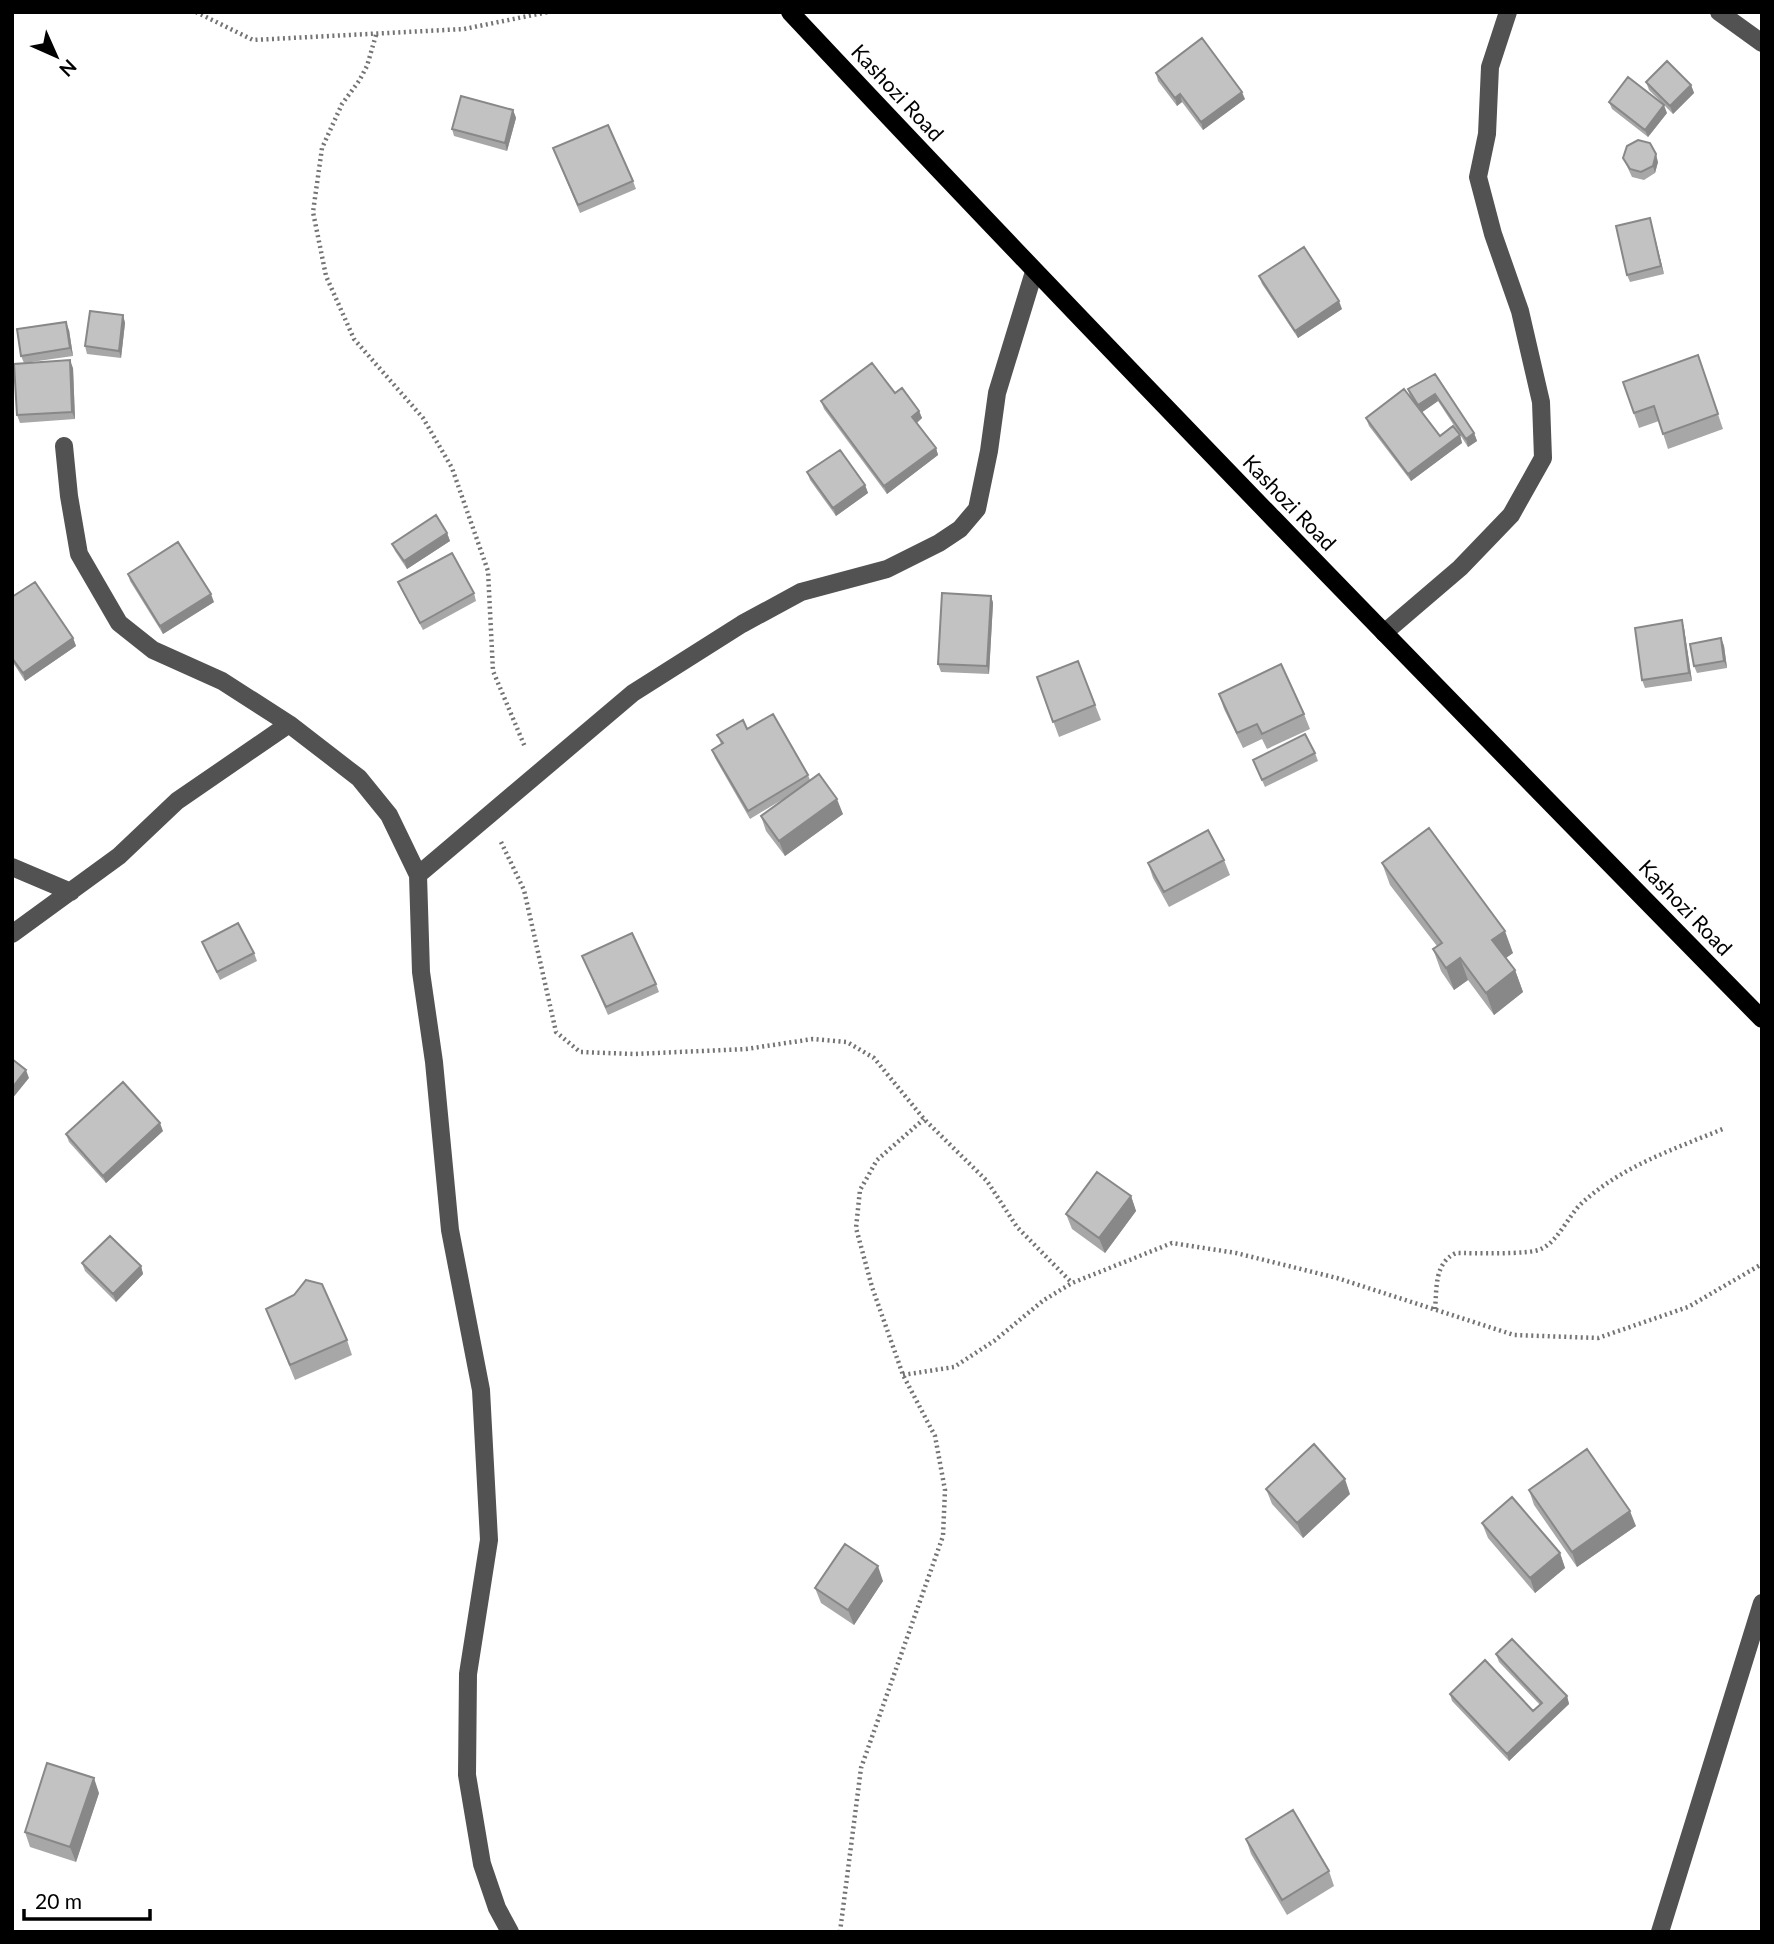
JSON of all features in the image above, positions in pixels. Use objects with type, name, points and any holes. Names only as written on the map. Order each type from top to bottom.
[{"type":"main road","name":"Kashozi Road","points":[[790,12],[1034,272],[1762,1019]]},
{"type":"street","points":[[1384,634],[1460,568],[1511,515],[1543,458],[1541,402],[1520,311],[1493,234],[1478,177],[1486,134],[1490,67],[1508,12]]},
{"type":"street","points":[[1719,12],[1762,43]]},
{"type":"street","points":[[418,876],[633,693],[742,624],[801,592],[887,569],[939,544],[960,529],[977,509],[997,393],[1034,272]]},
{"type":"street","points":[[64,446],[79,554],[119,623],[153,650],[222,681],[289,724],[359,778],[389,815],[418,876],[421,972],[434,1062],[450,1230],[481,1390],[489,1540],[468,1674],[467,1775],[482,1864],[497,1908],[510,1932]]},
{"type":"street","points":[[12,934],[119,856],[177,801],[289,724]]},
{"type":"street","points":[[12,867],[71,892]]},
{"type":"street","points":[[1660,1932],[1762,1603]]},
{"type":"path","points":[[196,12],[253,40],[464,29],[548,12]]},
{"type":"path","points":[[376,35],[367,66],[342,104],[322,148],[313,212],[326,276],[354,339],[424,418],[452,468],[488,572],[493,671],[536,773]]},
{"type":"path","points":[[489,816],[524,890],[556,1032],[580,1052],[634,1054],[746,1049],[813,1039],[847,1042],[874,1058],[924,1119],[987,1181],[1017,1227],[1072,1283]]},
{"type":"path","points":[[840,1932],[862,1768],[943,1536],[945,1490],[935,1436],[903,1375],[872,1287],[856,1228],[860,1190],[877,1160],[924,1119]]},
{"type":"path","points":[[1435,1309],[1438,1278],[1447,1257],[1456,1252],[1538,1251],[1556,1238],[1581,1203],[1614,1177],[1647,1160],[1725,1128]]},
{"type":"path","points":[[903,1375],[954,1367],[994,1340],[1044,1300],[1072,1283],[1172,1243],[1236,1253],[1337,1278],[1514,1335],[1598,1338],[1688,1307],[1762,1264]]},
{"type":"building","points":[[1202,38],[1242,92],[1201,122],[1180,94],[1175,98],[1156,73]]},
{"type":"building","points":[[1667,61],[1691,85],[1670,106],[1646,82]]},
{"type":"building","points":[[1628,77],[1664,105],[1645,130],[1609,102]]},
{"type":"building","points":[[461,96],[513,110],[505,143],[452,129]]},
{"type":"building","points":[[608,125],[633,181],[578,205],[553,148]]},
{"type":"building","points":[[1638,140],[1650,143],[1656,154],[1653,166],[1641,172],[1630,169],[1623,158],[1627,146]]},
{"type":"building","points":[[1650,218],[1661,266],[1627,275],[1616,226]]},
{"type":"building","points":[[1304,247],[1339,301],[1295,331],[1259,276]]},
{"type":"building","points":[[90,311],[123,315],[119,351],[85,346]]},
{"type":"building","points":[[66,322],[70,348],[21,356],[17,329]]},
{"type":"building","points":[[1698,355],[1718,414],[1663,434],[1654,406],[1634,413],[1623,382]]},
{"type":"building","points":[[70,360],[72,412],[17,415],[14,364]]},
{"type":"building","points":[[872,363],[895,393],[902,388],[919,411],[912,417],[936,448],[884,486],[821,401]]},
{"type":"building","points":[[1435,374],[1474,433],[1466,439],[1435,394],[1418,405],[1408,389]]},
{"type":"building","points":[[1404,389],[1440,436],[1453,426],[1460,435],[1408,474],[1366,418]]},
{"type":"building","points":[[840,450],[865,485],[833,508],[807,472]]},
{"type":"building","points":[[436,515],[447,533],[404,561],[392,544]]},
{"type":"building","points":[[178,542],[211,594],[160,626],[128,574]]},
{"type":"building","points":[[452,553],[474,593],[420,623],[398,582]]},
{"type":"building","points":[[35,582],[73,638],[23,673],[12,658],[12,597]]},
{"type":"building","points":[[942,593],[991,596],[987,666],[938,664]]},
{"type":"building","points":[[1682,620],[1689,673],[1642,680],[1635,628]]},
{"type":"building","points":[[1721,638],[1724,661],[1694,666],[1690,644]]},
{"type":"building","points":[[1078,661],[1095,705],[1053,722],[1037,677]]},
{"type":"building","points":[[1281,664],[1304,714],[1262,734],[1257,724],[1237,733],[1219,694]]},
{"type":"building","points":[[773,714],[808,775],[748,811],[712,750],[723,743],[717,735],[743,720],[747,729]]},
{"type":"building","points":[[1305,734],[1315,753],[1262,780],[1253,760]]},
{"type":"building","points":[[819,774],[837,799],[779,841],[761,816]]},
{"type":"building","points":[[1429,828],[1505,931],[1492,940],[1515,970],[1486,993],[1460,958],[1446,968],[1433,949],[1442,943],[1382,863]]},
{"type":"building","points":[[1208,830],[1224,860],[1164,892],[1148,863]]},
{"type":"building","points":[[238,923],[254,953],[217,972],[202,942]]},
{"type":"building","points":[[632,933],[656,984],[606,1007],[582,956]]},
{"type":"building","points":[[12,1059],[26,1070],[12,1088]]},
{"type":"building","points":[[123,1082],[160,1123],[103,1176],[66,1134]]},
{"type":"building","points":[[1097,1172],[1131,1196],[1099,1238],[1066,1214]]},
{"type":"building","points":[[110,1236],[141,1266],[113,1294],[82,1263]]},
{"type":"building","points":[[306,1280],[322,1284],[347,1340],[290,1365],[266,1309],[294,1295]]},
{"type":"building","points":[[1314,1444],[1345,1479],[1297,1523],[1266,1489]]},
{"type":"building","points":[[1587,1449],[1630,1511],[1572,1552],[1529,1490]]},
{"type":"building","points":[[1512,1497],[1560,1553],[1530,1578],[1482,1523]]},
{"type":"building","points":[[845,1544],[878,1566],[848,1610],[815,1588]]},
{"type":"building","points":[[1512,1639],[1567,1696],[1507,1754],[1450,1694],[1485,1660],[1533,1711],[1542,1703],[1496,1654]]},
{"type":"building","points":[[47,1763],[94,1778],[70,1847],[25,1832]]},
{"type":"building","points":[[1293,1810],[1329,1871],[1282,1900],[1246,1839]]}]
